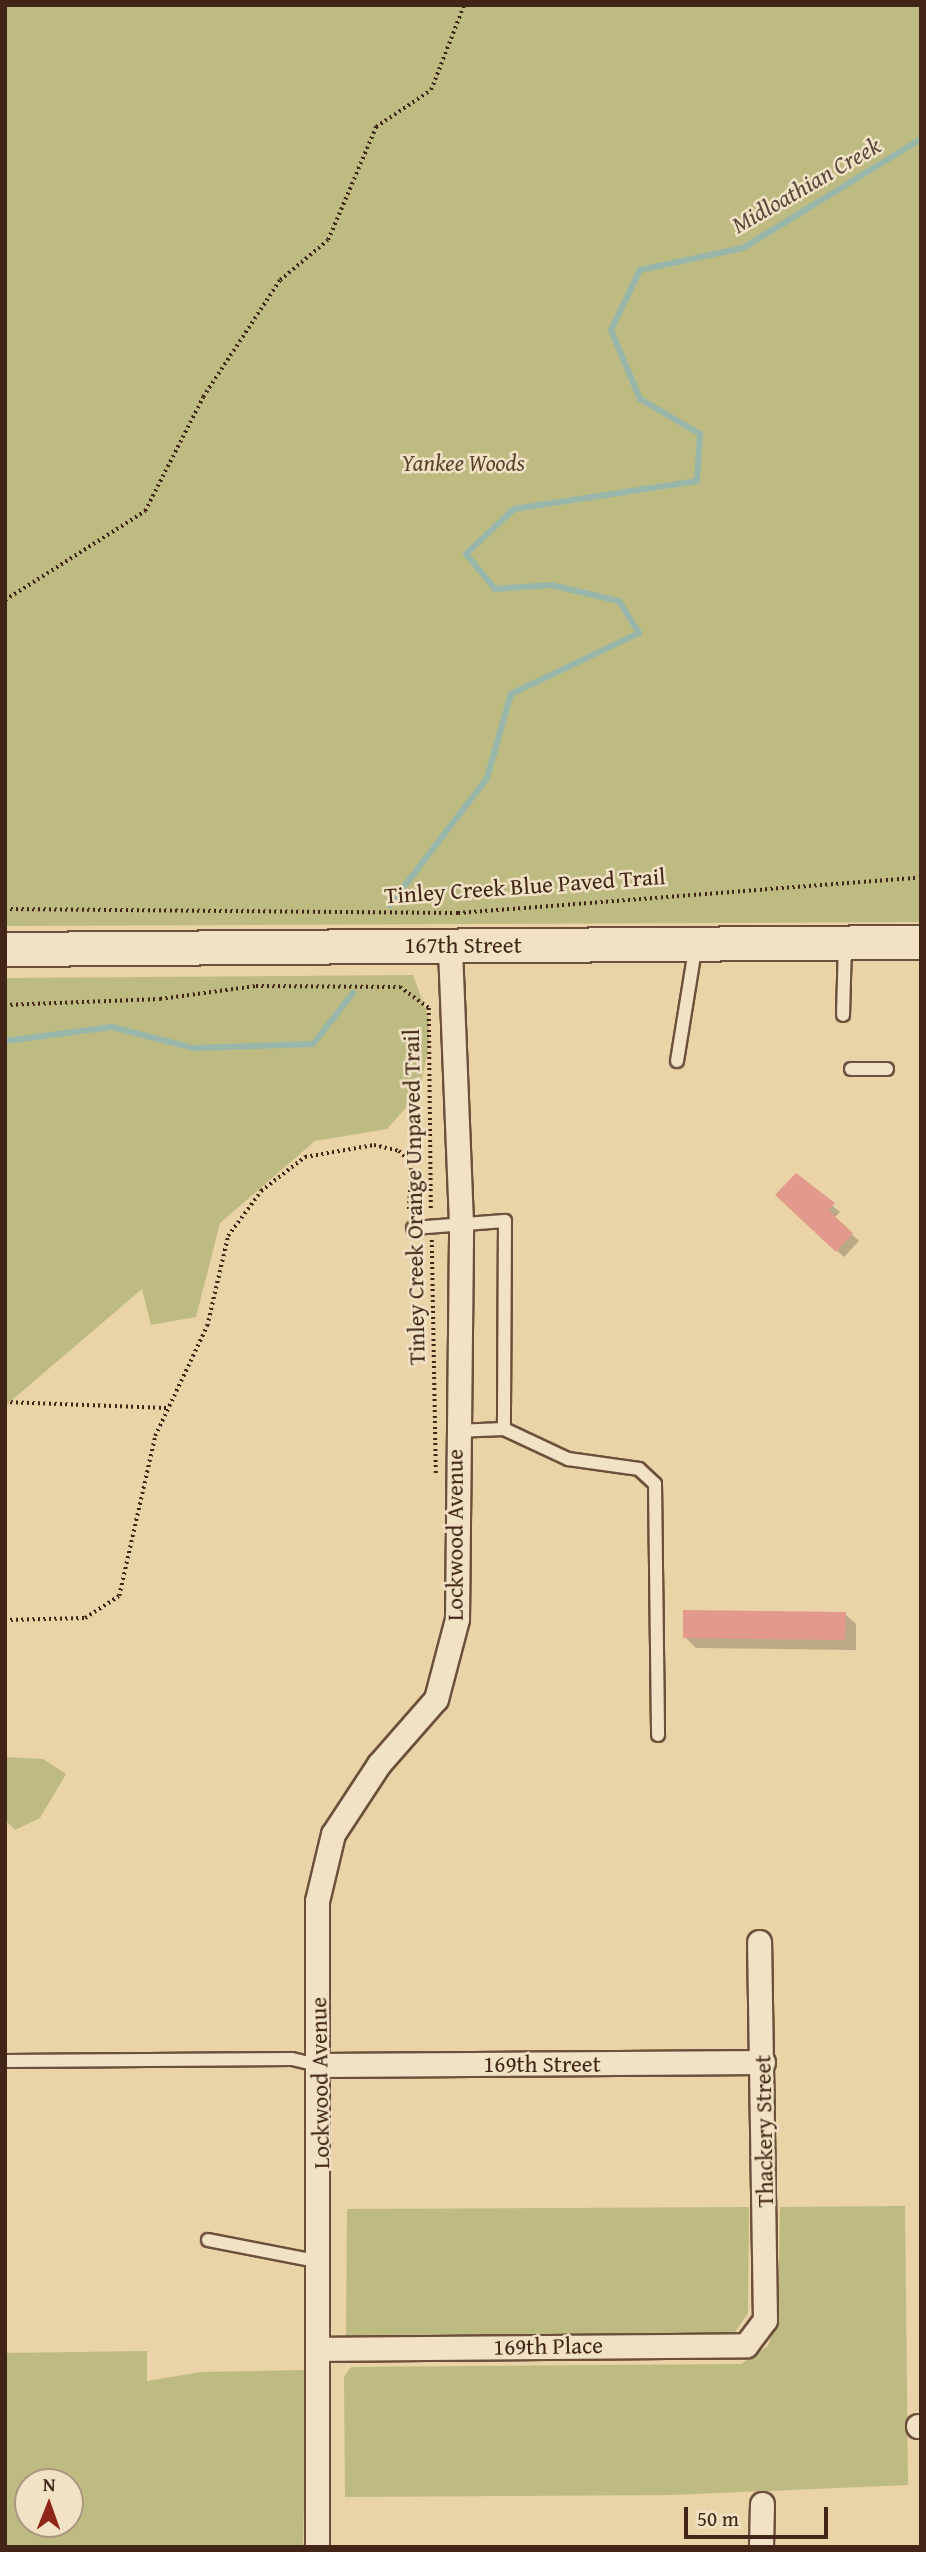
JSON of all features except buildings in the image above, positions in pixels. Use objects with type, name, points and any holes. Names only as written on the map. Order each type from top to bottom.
[{"type":"main road","name":"167th Street","points":[[5,948],[921,942]]},
{"type":"street","name":"Lockwood Avenue","points":[[317,2547],[321,2262],[317,1901],[333,1834],[379,1764],[436,1699],[452,1649],[457,1619],[454,1431],[461,1223],[450,945]]},
{"type":"street","name":"Thackery Street","points":[[759,1942],[765,2320]]},
{"type":"street","name":"169th Street","points":[[320,2065],[763,2062]]},
{"type":"street","name":"169th Place","points":[[318,2348],[746,2344],[765,2320]]},
{"type":"street","points":[[761,2547],[762,2504]]},
{"type":"lane","points":[[843,1015],[845,942]]},
{"type":"lane","points":[[677,1060],[696,943]]},
{"type":"lane","points":[[851,1069],[887,1069]]},
{"type":"lane","points":[[413,1228],[506,1221],[504,1429]]},
{"type":"lane","points":[[454,1431],[504,1429],[568,1459],[639,1469],[655,1484],[658,1735]]},
{"type":"lane","points":[[5,2061],[292,2059],[320,2065]]},
{"type":"lane","points":[[208,2240],[321,2262]]},
{"type":"path","points":[[5,600],[145,511],[203,397],[280,280],[328,240],[376,127],[431,90],[464,5]]},
{"type":"path","name":"Tinley Creek Blue Paved Trail","points":[[5,909],[458,914],[921,877]]},
{"type":"path","name":"Tinley Creek Orange Unpaved Trail","points":[[5,1005],[160,999],[256,986],[400,987],[429,1008],[436,1482]]},
{"type":"path","points":[[5,1620],[85,1618],[119,1596],[155,1436],[206,1326],[229,1236],[261,1192],[293,1162],[329,1149],[374,1145],[399,1151],[412,1163],[413,1228]]},
{"type":"path","points":[[5,1402],[167,1408]]},
{"type":"green space","name":"Yankee Woods","points":[[5,5],[921,5],[921,922],[5,926]]},
{"type":"green space","points":[[413,975],[429,1019],[429,1045],[419,1093],[387,1129],[315,1141],[220,1223],[196,1317],[151,1325],[142,1289],[5,1406],[5,978]]},
{"type":"green space","points":[[5,1757],[43,1759],[66,1774],[40,1818],[15,1830],[5,1820]]},
{"type":"green space","points":[[905,2206],[908,2485],[672,2495],[345,2497],[344,2377],[351,2367],[741,2364],[768,2346],[778,2315],[780,2207]]},
{"type":"green space","points":[[749,2207],[748,2313],[733,2335],[346,2336],[347,2209]]},
{"type":"green space","points":[[147,2351],[147,2381],[201,2372],[307,2370],[303,2547],[5,2547],[5,2353]]},
{"type":"waterway","name":"Midloathian Creek","points":[[390,905],[487,778],[511,694],[639,633],[619,601],[551,585],[495,589],[466,554],[514,509],[697,481],[700,434],[640,399],[611,330],[640,270],[743,248],[921,139]]},
{"type":"waterway","name":"Midloathian Creek","points":[[5,1041],[112,1027],[193,1048],[313,1044],[353,993]]}]
